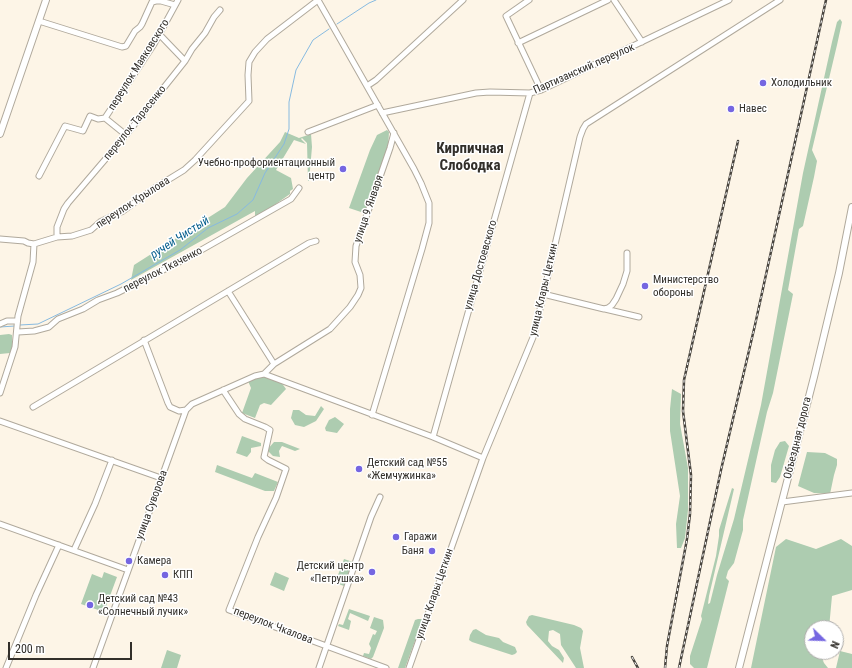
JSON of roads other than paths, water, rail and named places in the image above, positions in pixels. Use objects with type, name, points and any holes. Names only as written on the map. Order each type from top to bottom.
[{"type":"main road","points":[[0,134],[46,0]]},
{"type":"main road","name":"Объездная дорога","points":[[739,668],[839,273],[852,206]]},
{"type":"street","name":"переулок Маяковского","points":[[39,176],[65,126],[84,131],[90,116],[98,119],[105,118],[160,35],[178,0]]},
{"type":"street","points":[[318,0],[421,183],[427,197],[430,213],[422,249],[372,415]]},
{"type":"street","name":"переулок Крылова","points":[[0,239],[24,240],[28,243],[34,244],[72,236],[91,230],[100,222],[126,210],[153,189],[184,170],[196,160],[249,101],[249,62],[255,52],[267,39],[318,0]]},
{"type":"street","points":[[367,86],[376,80],[463,0]]},
{"type":"street","points":[[529,0],[506,16],[541,90]]},
{"type":"street","points":[[518,43],[608,0]]},
{"type":"street","points":[[614,0],[642,42]]},
{"type":"street","name":"Партизанский переулок","points":[[382,113],[476,93],[530,93],[541,90],[729,0]]},
{"type":"street","name":"улица Клары Цеткин","points":[[410,668],[483,458],[534,335],[580,137],[586,124],[780,0]]},
{"type":"street","points":[[39,21],[122,48],[126,46],[135,31],[142,24],[152,2],[161,1],[175,5]]},
{"type":"street","name":"переулок Тарасенко","points":[[57,238],[57,227],[68,203],[126,135],[185,61],[192,48],[205,33],[220,10]]},
{"type":"street","points":[[160,35],[185,61]]},
{"type":"street","name":"улица Достоевского","points":[[433,437],[530,93]]},
{"type":"street","points":[[308,132],[378,105]]},
{"type":"street","points":[[105,118],[126,135]]},
{"type":"street","name":"улица 9 Января","points":[[144,340],[168,403],[170,407],[179,411],[186,410],[192,404],[255,376],[264,374],[274,364],[330,329],[350,307],[361,288],[361,281],[355,262],[356,246],[394,133]]},
{"type":"street","name":"переулок Ткаченко","points":[[17,331],[34,331],[48,327],[58,319],[87,307],[98,300],[117,293],[189,257],[291,199],[299,188]]},
{"type":"street","points":[[33,407],[309,243],[316,241]]},
{"type":"street","points":[[0,393],[16,347],[17,322],[33,262],[34,244]]},
{"type":"street","points":[[604,309],[612,305],[623,284],[627,271],[627,253]]},
{"type":"street","points":[[228,291],[274,364]]},
{"type":"street","points":[[543,294],[639,317]]},
{"type":"street","points":[[0,324],[7,321],[17,322]]},
{"type":"street","points":[[264,374],[433,437],[483,458]]},
{"type":"street","name":"переулок Чкалова","points":[[223,390],[239,414],[245,419],[270,430],[264,456],[268,460],[286,469],[276,498],[258,537],[229,610],[386,668]]},
{"type":"street","name":"улица Суворова","points":[[93,668],[186,410]]},
{"type":"street","points":[[0,421],[161,478]]},
{"type":"street","points":[[74,550],[95,504],[112,460]]},
{"type":"street","points":[[782,502],[852,493]]},
{"type":"street","points":[[319,668],[371,517],[380,497]]},
{"type":"street","points":[[0,524],[128,570]]},
{"type":"street","points":[[6,668],[59,544]]},
{"type":"waterway","name":"ручей Чистый","points":[[337,24],[376,0]]},
{"type":"waterway","name":"ручей Чистый","points":[[20,325],[38,324],[121,284],[180,250],[208,228],[237,214],[253,200],[265,173],[284,144],[289,129],[289,102],[296,70],[313,40],[329,29]]},
{"type":"waterway","name":"ручей Чистый","points":[[0,327],[15,326]]},
{"type":"railway","points":[[679,668],[721,470],[755,325],[826,0]]},
{"type":"railway","points":[[665,668],[667,646],[687,539],[690,514],[691,475],[683,411],[684,380],[738,141]]},
{"type":"railway","points":[[632,657],[638,668]]},
{"type":"place","name":"Холодильник","points":[[763,83]]},
{"type":"place","name":"Навес","points":[[731,109]]},
{"type":"place","name":"Учебно-профориентационный центр","points":[[343,169]]},
{"type":"place","name":"Министерство обороны","points":[[645,286]]},
{"type":"place","name":"Детский сад №55 «Жемчужинка»","points":[[359,469]]},
{"type":"place","name":"Гаражи","points":[[396,537]]},
{"type":"place","name":"Баня","points":[[432,551]]},
{"type":"place","name":"Камера","points":[[129,561]]},
{"type":"place","name":"Детский центр «Петрушка»","points":[[372,572]]},
{"type":"place","name":"КПП","points":[[165,575]]},
{"type":"place","name":"Детский сад №43 «Солнечный лучик»","points":[[90,605]]},
{"type":"district","name":"Кирпичная Слободка","points":[[470,158]]}]
